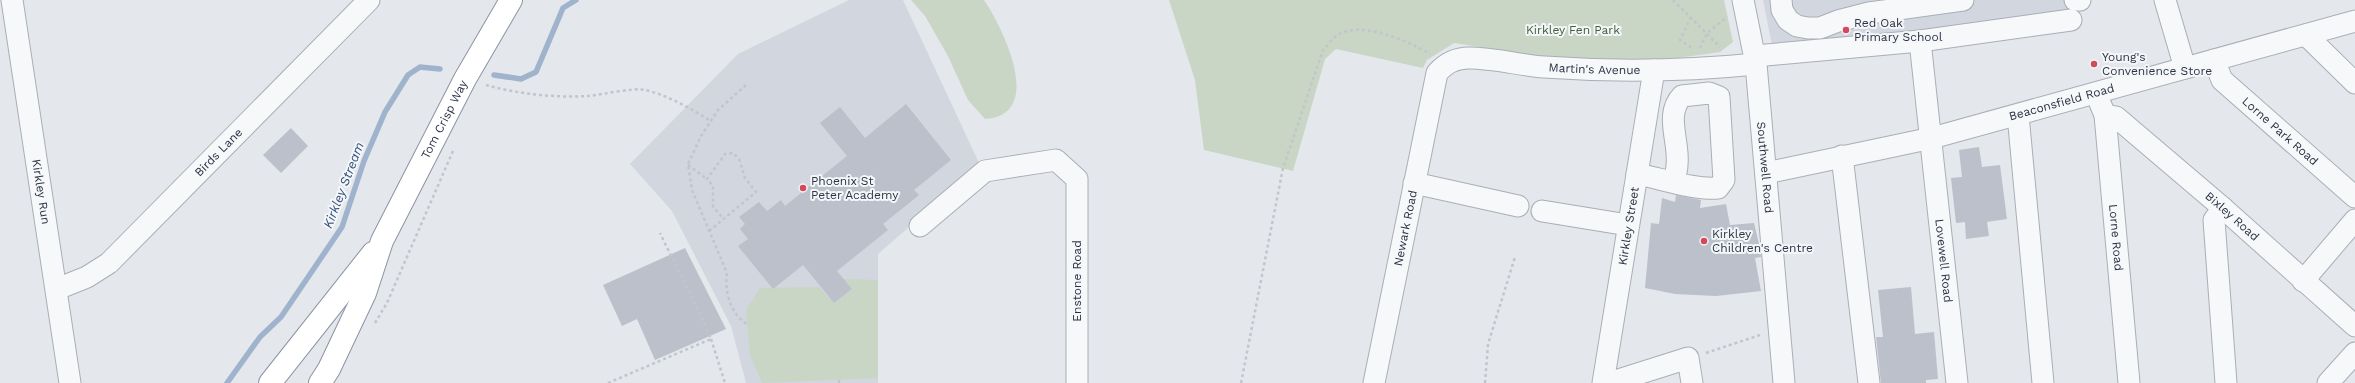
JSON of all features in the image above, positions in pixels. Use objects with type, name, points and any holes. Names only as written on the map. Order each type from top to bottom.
[{"type":"highway","name":"Tom Crisp Way","points":[[320,383],[329,369],[365,293],[382,241],[465,79],[511,0]]},
{"type":"highway","name":"Tom Crisp Way","points":[[270,383],[382,241]]},
{"type":"street","name":"Kirkley Run","points":[[12,0],[57,289],[70,383]]},
{"type":"street","name":"Birds Lane","points":[[57,289],[87,277],[109,263],[369,0]]},
{"type":"street","points":[[1781,0],[1782,10],[1788,20],[1797,26],[1808,28],[1820,28],[1838,21],[1869,13],[1963,0]]},
{"type":"street","points":[[1852,0],[1869,13]]},
{"type":"street","points":[[2075,0],[2080,0]]},
{"type":"street","points":[[2166,0],[2185,68]]},
{"type":"street","name":"Southwell Road","points":[[1744,4],[1749,62],[1766,173],[1778,329],[1784,383]]},
{"type":"street","name":"Martin's Avenue","points":[[1441,68],[1456,59],[1470,58],[1544,66],[1694,70],[2071,20]]},
{"type":"street","name":"Beaconsfield Road","points":[[1766,173],[1932,138],[2355,21]]},
{"type":"street","points":[[2306,35],[2355,83]]},
{"type":"street","name":"Lovewell Road","points":[[1920,41],[1932,138],[1957,383]]},
{"type":"street","name":"Lorne Park Road","points":[[2214,60],[2222,80],[2355,197]]},
{"type":"street","name":"Newark Road","points":[[1374,383],[1414,183],[1441,68]]},
{"type":"street","name":"Kirkley Street","points":[[1603,383],[1654,70]]},
{"type":"street","points":[[1637,174],[1673,180],[1702,189],[1718,188],[1724,180],[1719,97],[1709,93],[1682,96],[1674,104],[1673,120],[1678,165],[1673,180]]},
{"type":"street","name":"Lorne Road","points":[[2095,93],[2105,115],[2129,383]]},
{"type":"street","points":[[2018,115],[2043,383]]},
{"type":"street","name":"Bixley Road","points":[[2105,115],[2116,117],[2223,208],[2355,326]]},
{"type":"street","points":[[1842,156],[1869,383]]},
{"type":"street","name":"Enstone Road","points":[[920,226],[985,171],[1056,160],[1077,179],[1077,383]]},
{"type":"street","points":[[1414,183],[1518,206]]},
{"type":"street","points":[[2223,208],[2214,220],[2226,383]]},
{"type":"street","points":[[1542,211],[1628,225]]},
{"type":"street","points":[[2303,281],[2355,220]]},
{"type":"street","points":[[2328,383],[2355,353]]},
{"type":"street","points":[[1610,383],[1688,358],[1692,383]]},
{"type":"path","points":[[1673,0],[1707,33],[1749,62]]},
{"type":"path","points":[[1691,18],[1680,40],[1684,44],[1698,51],[1707,33],[1744,4]]},
{"type":"path","points":[[1241,383],[1283,168],[1323,50],[1336,35],[1356,30],[1381,33],[1410,41],[1441,68]]},
{"type":"path","points":[[482,91],[488,78]]},
{"type":"path","points":[[485,85],[513,91],[546,95],[588,96],[644,89],[683,105],[711,120]]},
{"type":"path","points":[[746,85],[718,110],[701,136],[688,164],[692,190],[727,273],[725,286],[738,319],[747,324]]},
{"type":"path","points":[[371,330],[387,303],[453,150]]},
{"type":"path","points":[[707,179],[725,154],[733,153],[739,159],[745,178],[756,192],[709,231]]},
{"type":"path","points":[[688,164],[707,179],[713,186],[713,207],[724,219]]},
{"type":"path","points":[[660,233],[682,280],[697,303],[711,339],[725,383]]},
{"type":"path","points":[[1485,383],[1488,344],[1515,257]]},
{"type":"path","points":[[1688,358],[1778,329]]},
{"type":"path","points":[[608,383],[711,339]]},
{"type":"shaded area","name":"Phoenix St Peter Academy","points":[[849,0],[903,0],[980,165],[878,254],[878,383],[746,383],[731,326],[672,211],[630,164],[738,54]]},
{"type":"shaded area","name":"Red Oak Primary School","points":[[1763,0],[2073,0],[2075,9],[1773,50]]},
{"type":"green space","points":[[911,0],[984,0],[1001,30],[1009,49],[1014,68],[1016,87],[1013,103],[1003,114],[985,119],[968,100],[948,56],[925,16]]},
{"type":"green space","name":"Kirkley Fen Park","points":[[1169,0],[1724,0],[1733,42],[1720,52],[1671,59],[1563,60],[1454,43],[1427,60],[1423,68],[1336,49],[1325,59],[1293,171],[1204,150],[1195,80]]},
{"type":"green space","points":[[844,279],[878,280],[878,378],[762,383],[750,355],[746,310],[760,288],[819,287],[834,303],[852,289]]},
{"type":"building","points":[[906,104],[951,160],[914,190],[919,195],[883,224],[888,230],[837,271],[852,289],[834,303],[803,265],[773,289],[738,246],[748,239],[740,229],[745,224],[739,217],[759,202],[767,211],[781,200],[785,206],[847,156],[820,123],[840,107],[865,138]]},
{"type":"building","points":[[291,128],[308,146],[281,173],[263,155]]},
{"type":"building","points":[[1979,147],[1982,167],[2000,165],[2007,219],[1987,222],[1989,236],[1966,239],[1965,222],[1956,223],[1951,178],[1962,177],[1959,150]]},
{"type":"building","name":"Kirkley Children's Centre","points":[[1676,195],[1701,200],[1700,208],[1726,204],[1730,225],[1754,223],[1761,257],[1755,258],[1761,291],[1716,296],[1675,294],[1645,288],[1651,223],[1659,224],[1662,198],[1675,202]]},
{"type":"building","points":[[685,248],[726,329],[655,360],[637,319],[622,326],[603,285]]},
{"type":"building","points":[[1911,287],[1915,334],[1934,332],[1938,379],[1926,380],[1926,383],[1881,383],[1876,337],[1883,337],[1878,290]]},
{"type":"waterway","points":[[494,75],[521,79],[536,72],[563,8],[576,0]]},
{"type":"waterway","name":"Kirkley Stream","points":[[227,383],[260,337],[281,317],[342,227],[364,161],[385,112],[408,75],[420,67],[440,69]]},
{"type":"place","name":"Red Oak Primary School","points":[[1846,30]]},
{"type":"place","name":"Young's Convenience Store","points":[[2094,64]]},
{"type":"place","name":"Phoenix St Peter Academy","points":[[803,188]]},
{"type":"place","name":"Kirkley Children's Centre","points":[[1704,241]]}]
